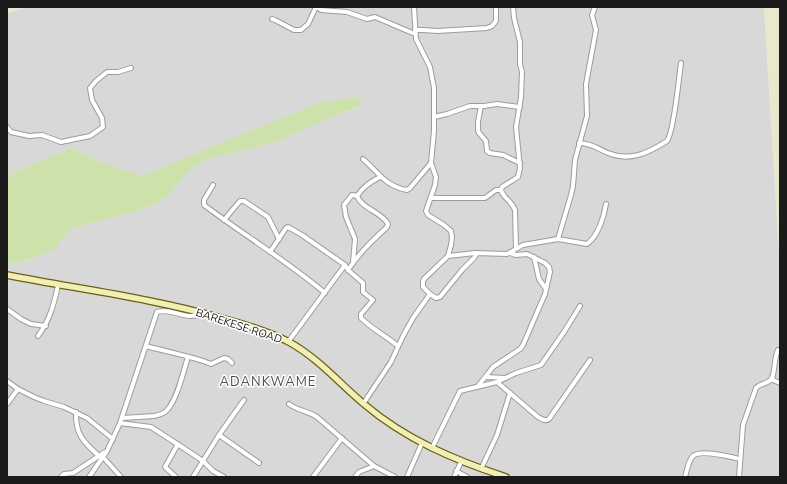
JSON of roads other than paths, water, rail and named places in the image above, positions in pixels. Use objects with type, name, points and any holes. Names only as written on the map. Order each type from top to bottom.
[{"type":"main road","name":"BAREKESE ROAD","points":[[7,275],[153,301],[202,312],[238,323],[288,342],[317,361],[363,404],[389,424],[422,443],[461,462],[506,477]]},
{"type":"street","points":[[272,19],[294,30],[301,30],[308,24],[316,7],[324,11],[337,10],[347,12],[366,19],[375,17],[383,19],[415,32],[423,30],[437,31],[487,28],[492,26],[496,21],[496,7]]},
{"type":"street","points":[[344,7],[347,12]]},
{"type":"street","points":[[414,7],[415,32],[418,45],[432,73],[435,96],[431,163],[436,177],[431,198],[426,209],[427,214],[444,224],[452,234],[448,256],[422,281],[423,287],[436,298],[440,297],[474,258],[477,252]]},
{"type":"street","points":[[431,198],[485,198],[496,190],[500,190],[518,176],[520,164],[516,127],[520,107],[522,72],[520,64],[520,42],[513,7]]},
{"type":"street","points":[[558,239],[573,186],[575,160],[587,116],[586,84],[596,30],[592,15],[595,7]]},
{"type":"street","points":[[579,143],[593,145],[609,153],[623,158],[628,158],[639,155],[667,141],[669,138],[681,63]]},
{"type":"street","points":[[7,127],[11,132],[29,136],[42,135],[61,142],[90,136],[103,127],[102,118],[92,100],[90,88],[107,72],[118,72],[131,68]]},
{"type":"street","points":[[434,117],[463,108],[497,104],[520,107]]},
{"type":"street","points":[[481,106],[478,130],[486,143],[487,151],[503,156],[520,164]]},
{"type":"street","points":[[363,159],[380,177],[391,184],[407,190],[431,163]]},
{"type":"street","points":[[353,263],[355,239],[344,207],[352,195],[357,196],[373,180],[380,177]]},
{"type":"street","points":[[212,185],[203,204],[298,270],[325,292]]},
{"type":"street","points":[[500,190],[513,204],[515,210],[516,248]]},
{"type":"street","points":[[348,270],[373,238],[387,227],[388,224],[386,220],[365,206],[357,196]]},
{"type":"street","points":[[224,220],[240,201],[244,201],[268,218],[279,239]]},
{"type":"street","points":[[510,253],[516,248],[558,239],[583,244],[589,243],[601,223],[606,204]]},
{"type":"street","points":[[270,252],[288,227],[345,265],[348,270],[363,283],[362,291],[373,300],[361,314],[361,318],[370,327],[380,332],[398,346]]},
{"type":"street","points":[[448,256],[477,252],[497,254],[510,253],[516,255],[527,254],[548,267],[550,272],[546,289],[527,337],[520,349],[494,367],[478,386]]},
{"type":"street","points":[[534,257],[539,279],[546,289]]},
{"type":"street","points":[[288,342],[345,265]]},
{"type":"street","points":[[38,336],[46,326],[52,313],[58,285]]},
{"type":"street","points":[[363,404],[391,362],[413,318],[430,294]]},
{"type":"street","points":[[432,448],[460,391],[497,382],[526,369],[537,366],[545,361],[580,306]]},
{"type":"street","points":[[7,309],[30,324],[46,326]]},
{"type":"street","points":[[89,477],[101,457],[107,451],[121,420],[157,312],[166,312],[194,317],[202,312]]},
{"type":"street","points":[[146,346],[196,358],[212,364],[224,358],[228,359],[232,363]]},
{"type":"street","points":[[738,477],[743,425],[754,392],[758,385],[769,381],[772,378],[775,355],[778,350]]},
{"type":"street","points":[[121,420],[159,415],[167,410],[179,387],[188,357]]},
{"type":"street","points":[[497,382],[538,417],[547,420],[550,419],[590,360]]},
{"type":"street","points":[[486,377],[506,378]]},
{"type":"street","points":[[772,378],[780,383]]},
{"type":"street","points":[[7,381],[18,389],[44,401],[76,412],[93,422],[113,439]]},
{"type":"street","points":[[7,404],[18,389]]},
{"type":"street","points":[[481,469],[497,435],[510,393]]},
{"type":"street","points":[[193,477],[219,435],[244,400]]},
{"type":"street","points":[[289,404],[301,411],[317,417],[374,466],[395,477]]},
{"type":"street","points":[[76,412],[76,425],[79,434],[90,448],[121,477]]},
{"type":"street","points":[[121,420],[150,426],[203,461],[213,471],[224,477]]},
{"type":"street","points":[[219,435],[259,463]]},
{"type":"street","points":[[313,477],[342,438]]},
{"type":"street","points":[[407,477],[422,443]]},
{"type":"street","points":[[176,477],[166,469],[165,465],[178,444]]},
{"type":"street","points":[[685,477],[691,458],[696,454],[700,453],[740,459]]},
{"type":"street","points":[[61,477],[64,474],[73,473],[101,457]]},
{"type":"street","points":[[454,477],[461,462]]},
{"type":"street","points":[[356,477],[359,472],[374,466]]},
{"type":"street","points":[[456,471],[467,477]]},
{"type":"district","name":"ADANKWAME","points":[[268,382]]}]
